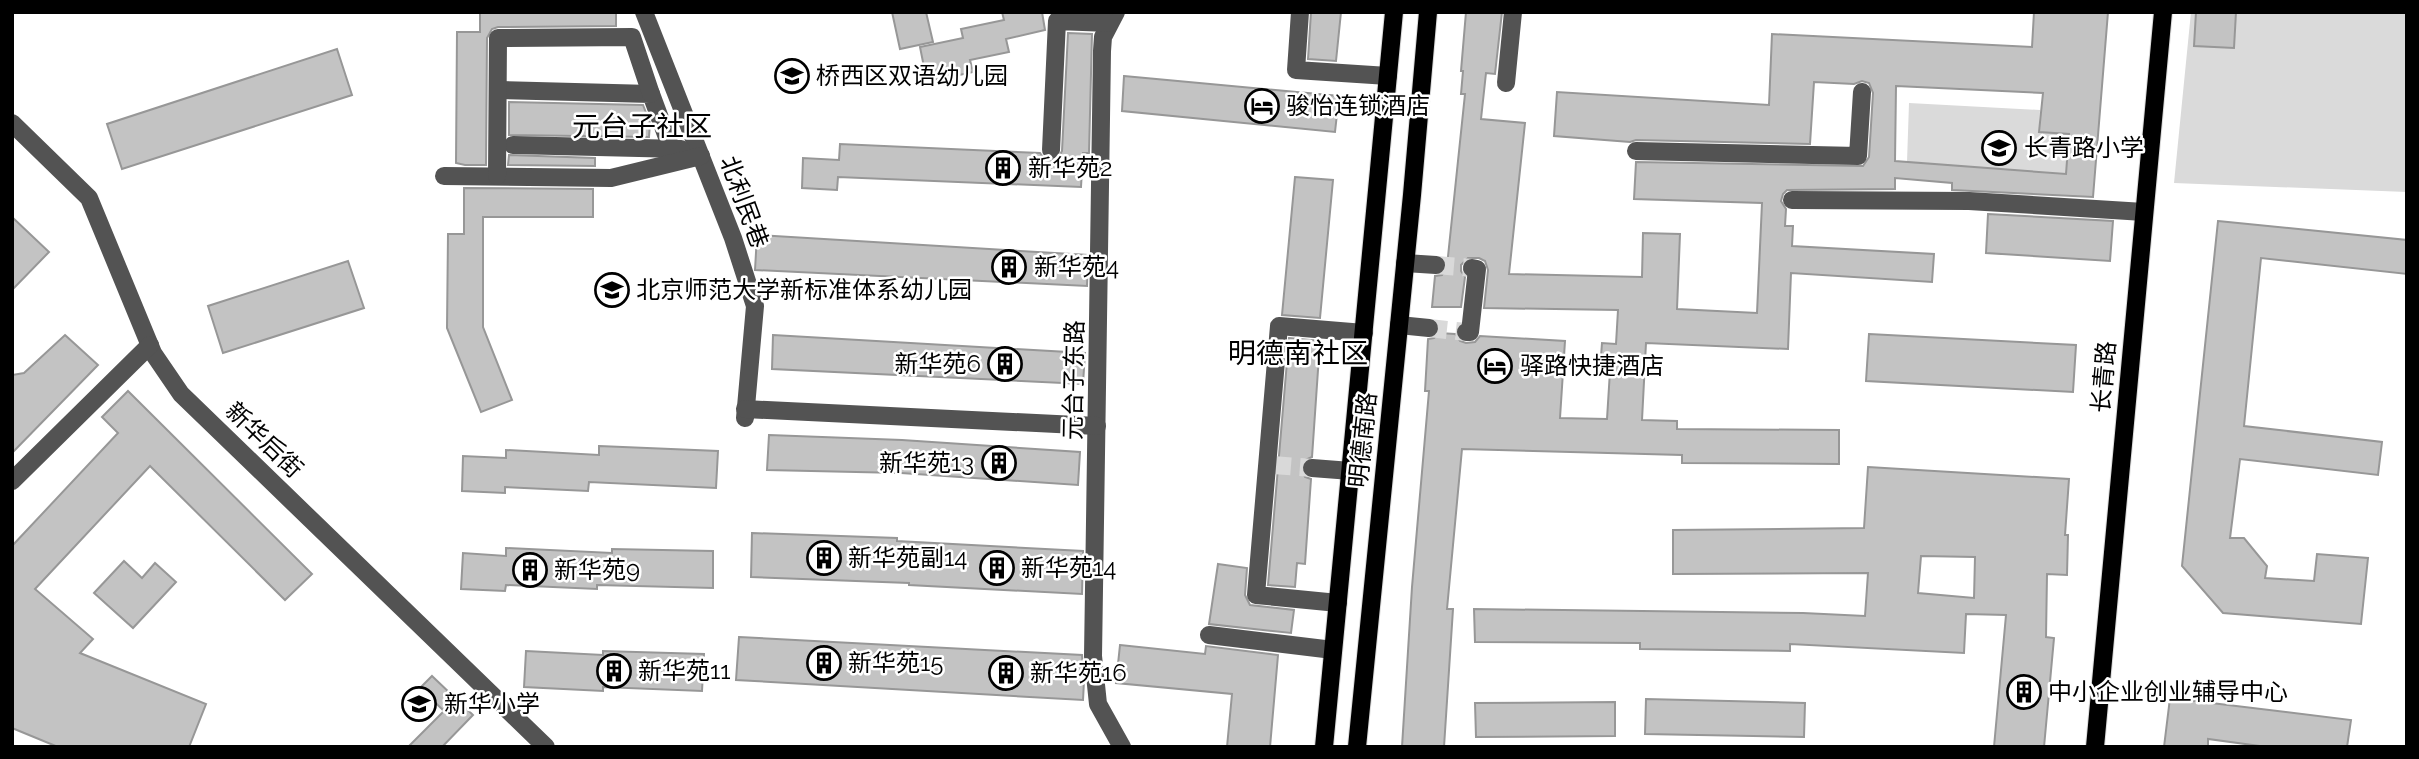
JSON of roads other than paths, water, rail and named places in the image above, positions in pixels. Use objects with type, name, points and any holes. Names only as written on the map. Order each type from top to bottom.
[{"type":"main road","name":"明德南路","points":[[1324,747],[1394,12]]},
{"type":"main road","name":"明德南路","points":[[1357,747],[1428,12]]},
{"type":"main road","name":"长青路","points":[[2095,747],[2163,12]]},
{"type":"street","name":"北利民巷","points":[[644,12],[733,239],[755,306],[745,413],[1097,426]]},
{"type":"street","points":[[1300,12],[1296,71],[1388,76]]},
{"type":"street","points":[[1506,83],[1513,12]]},
{"type":"street","points":[[1051,150],[1057,21],[1113,18]]},
{"type":"street","name":"元台子东路","points":[[1113,18],[1102,37],[1093,656],[1098,704],[1122,747]]},
{"type":"street","points":[[497,177],[498,38],[632,37],[671,148]]},
{"type":"street","points":[[498,90],[651,94]]},
{"type":"street","points":[[1636,151],[1858,156],[1862,92]]},
{"type":"street","name":"新华后街","points":[[12,123],[89,198],[150,345],[181,394],[546,747]]},
{"type":"street","points":[[513,145],[671,148],[699,152]]},
{"type":"street","points":[[444,176],[611,178],[699,152]]},
{"type":"street","points":[[1792,200],[1969,201],[2144,212]]},
{"type":"street","points":[[1405,263],[1436,265]]},
{"type":"street","points":[[1466,332],[1470,332],[1476,268],[1472,268]]},
{"type":"street","points":[[1399,325],[1429,328]]},
{"type":"street","points":[[1338,603],[1256,594],[1270,464],[1279,326],[1364,332]]},
{"type":"street","points":[[12,481],[150,345]]},
{"type":"street","points":[[1312,468],[1351,471]]},
{"type":"street","points":[[1209,635],[1334,650]]},
{"type":"tunnel","points":[[1436,265],[1472,268]]},
{"type":"tunnel","points":[[1429,328],[1466,332]]},
{"type":"tunnel","points":[[1273,465],[1312,468]]},
{"type":"place","name":"桥西区双语幼儿园","points":[[792,76]]},
{"type":"place","name":"骏怡连锁酒店","points":[[1262,106]]},
{"type":"place","name":"长青路小学","points":[[1999,148]]},
{"type":"place","name":"新华苑2","points":[[1003,168]]},
{"type":"place","name":"新华苑4","points":[[1009,267]]},
{"type":"place","name":"北京师范大学新标准体系幼儿园","points":[[612,290]]},
{"type":"place","name":"新华苑6","points":[[1005,364]]},
{"type":"place","name":"驿路快捷酒店","points":[[1495,366]]},
{"type":"place","name":"新华苑13","points":[[999,463]]},
{"type":"place","name":"新华苑副14","points":[[824,558]]},
{"type":"place","name":"新华苑14","points":[[997,568]]},
{"type":"place","name":"新华苑9","points":[[530,570]]},
{"type":"place","name":"新华苑15","points":[[824,663]]},
{"type":"place","name":"新华苑11","points":[[614,671]]},
{"type":"place","name":"新华苑16","points":[[1006,673]]},
{"type":"place","name":"中小企业创业辅导中心","points":[[2024,692]]},
{"type":"place","name":"新华小学","points":[[419,704]]},
{"type":"district","name":"元台子社区","points":[[642,126]]},
{"type":"district","name":"明德南社区","points":[[1298,353]]}]
